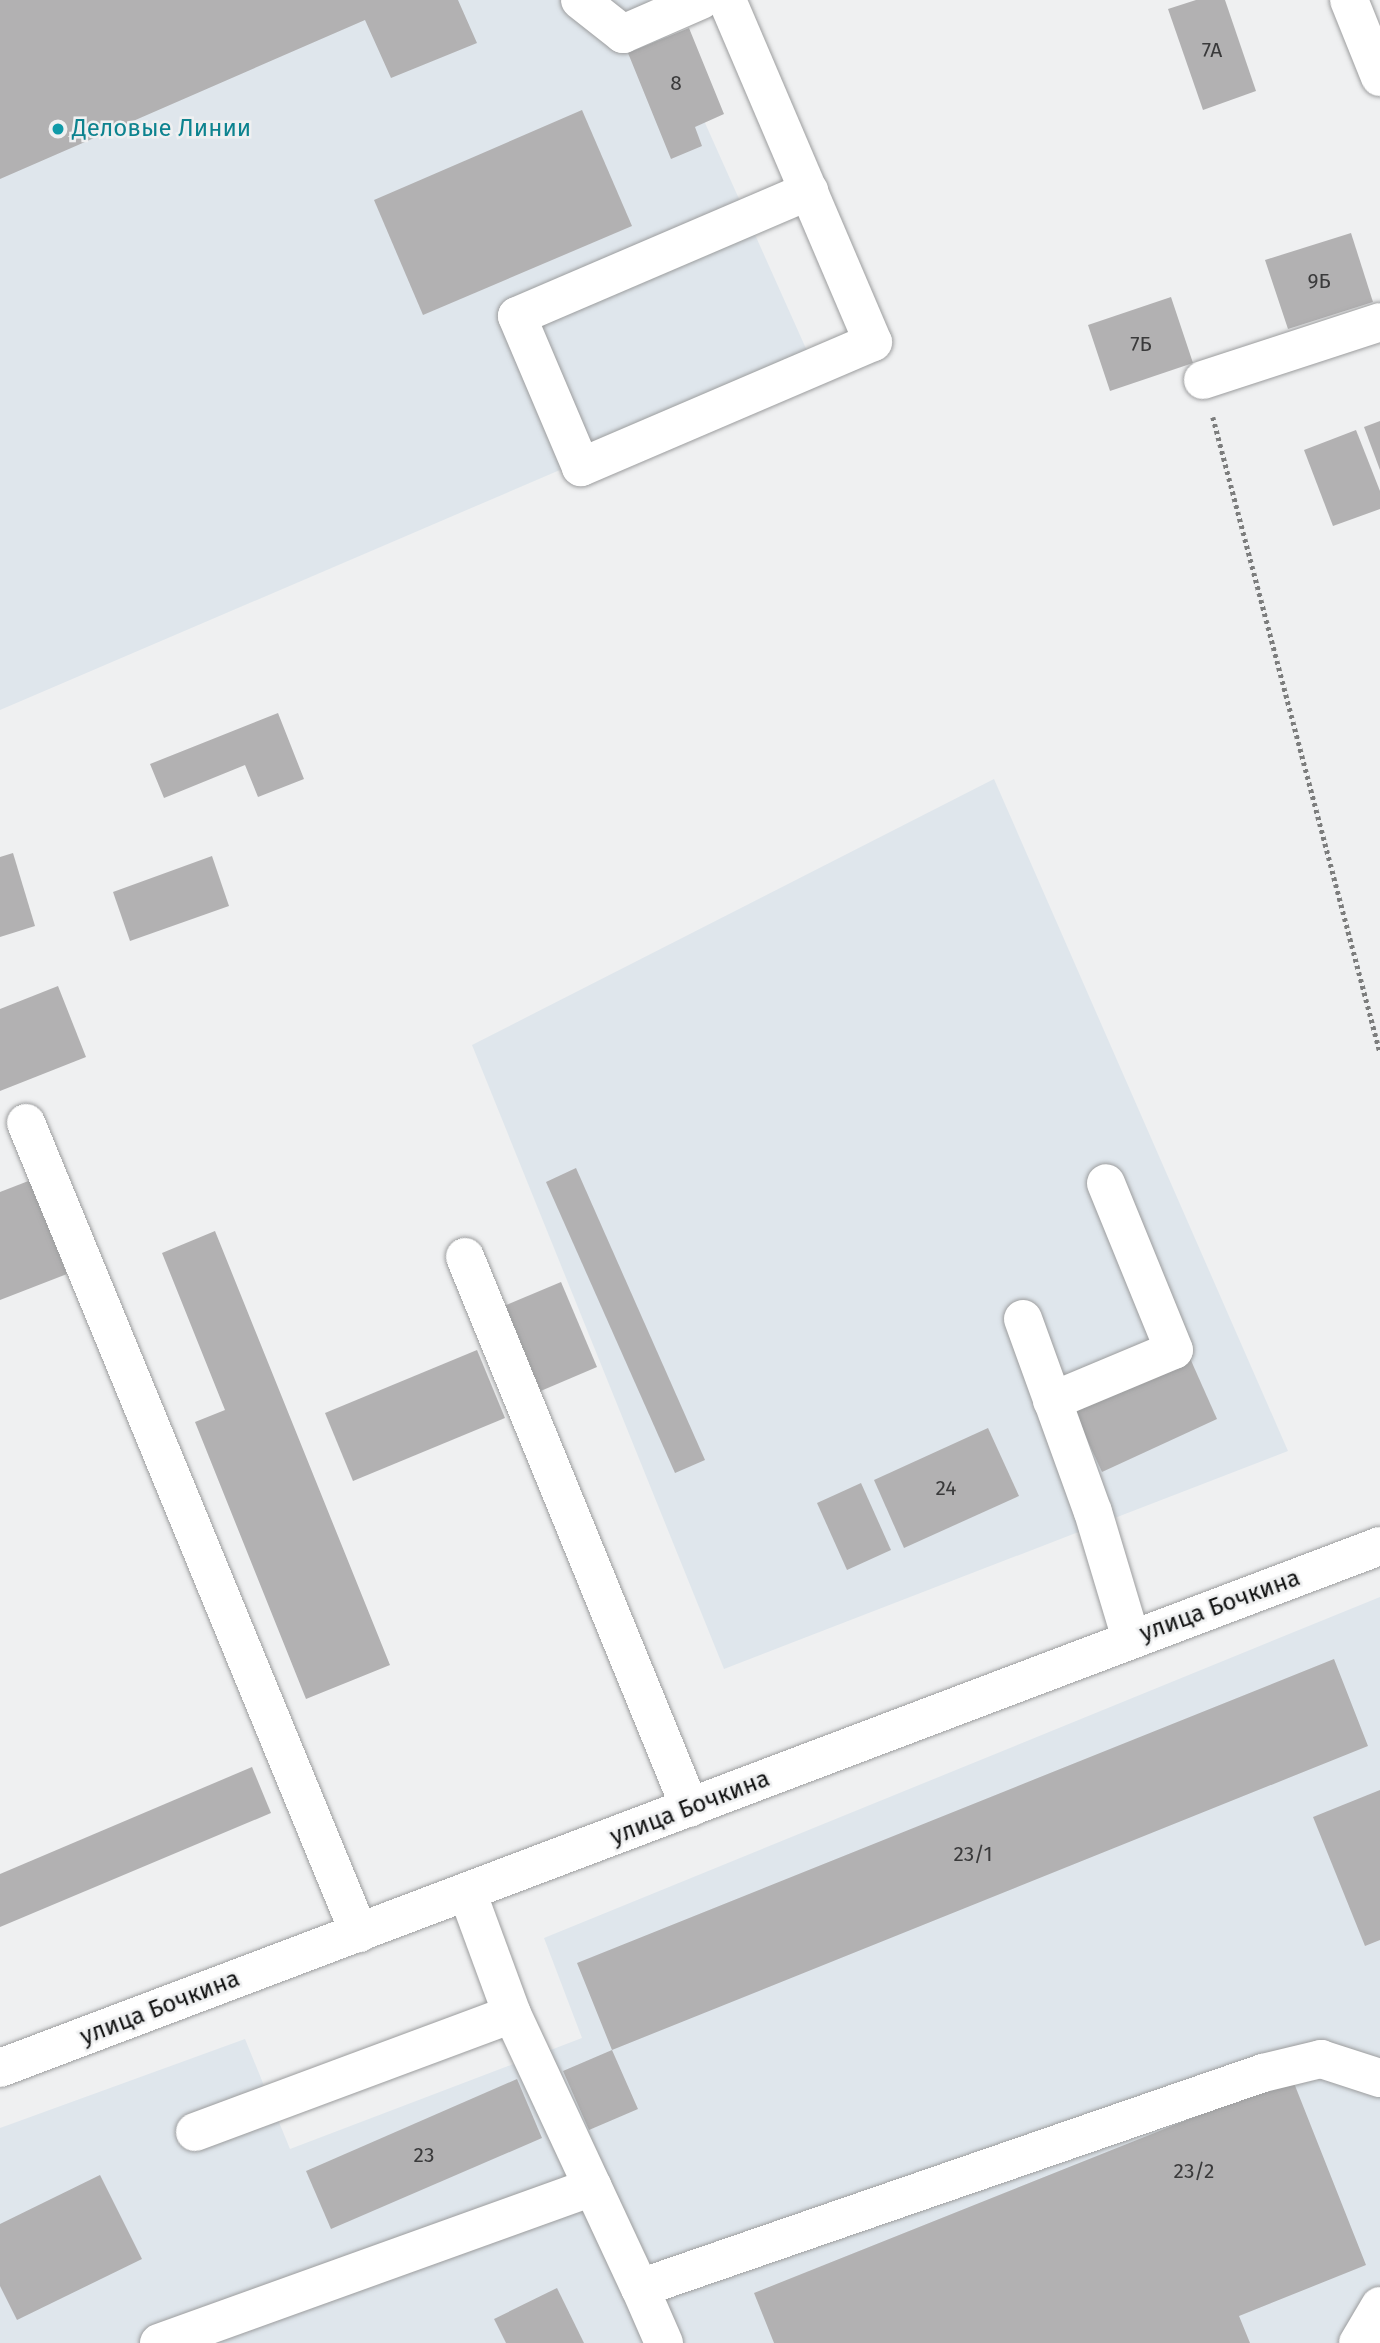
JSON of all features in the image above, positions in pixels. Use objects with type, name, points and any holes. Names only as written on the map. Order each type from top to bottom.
[{"type":"street","points":[[580,0],[623,34],[701,0]]},
{"type":"street","points":[[727,0],[873,342],[581,467],[517,316],[808,191]]},
{"type":"street","points":[[1349,0],[1380,77]]},
{"type":"street","points":[[1203,380],[1380,322]]},
{"type":"street","points":[[26,1123],[359,1933]]},
{"type":"street","points":[[1052,1401],[1174,1350],[1106,1183]]},
{"type":"street","points":[[465,1257],[690,1808]]},
{"type":"street","points":[[1023,1319],[1131,1639]]},
{"type":"street","name":"улица Бочкина","points":[[0,2068],[1380,1546]]},
{"type":"street","points":[[467,1892],[512,2014],[664,2343]]},
{"type":"street","points":[[195,2132],[512,2014]]},
{"type":"street","points":[[640,2288],[1263,2073],[1321,2059],[1380,2078]]},
{"type":"street","points":[[159,2343],[593,2188]]},
{"type":"street","points":[[1358,2343],[1380,2306]]},
{"type":"path","points":[[1203,380],[1380,1052]]},
{"type":"shaded area","points":[[0,0],[650,0],[812,362],[0,710]]},
{"type":"shaded area","points":[[994,779],[1288,1451],[724,1669],[472,1045]]},
{"type":"shaded area","points":[[1380,1597],[1380,2343],[0,2343],[0,2128],[245,2039],[290,2149],[582,2038],[544,1938]]},
{"type":"building","name":"Деловые Линии","points":[[0,0],[458,0],[477,43],[391,78],[365,20],[0,179]]},
{"type":"building","points":[[1196,0],[1225,0],[1256,91],[1203,110],[1168,9]]},
{"type":"building","points":[[689,28],[724,114],[695,127],[702,146],[671,159],[628,53]]},
{"type":"building","points":[[582,110],[632,226],[423,315],[374,200]]},
{"type":"building","points":[[1351,233],[1373,302],[1288,329],[1265,260]]},
{"type":"building","points":[[1171,297],[1193,363],[1110,391],[1088,325]]},
{"type":"building","points":[[1380,421],[1380,470],[1364,427]]},
{"type":"building","points":[[1356,430],[1380,491],[1380,509],[1333,526],[1304,450]]},
{"type":"building","points":[[278,713],[304,779],[258,797],[245,765],[164,798],[150,764]]},
{"type":"building","points":[[13,853],[35,926],[0,937],[0,857]]},
{"type":"building","points":[[212,856],[229,906],[130,941],[113,892]]},
{"type":"building","points":[[58,986],[86,1057],[0,1091],[0,1009]]},
{"type":"building","points":[[576,1168],[705,1460],[675,1473],[546,1182]]},
{"type":"building","points":[[31,1180],[67,1274],[0,1300],[0,1192]]},
{"type":"building","points":[[215,1231],[390,1665],[306,1699],[195,1422],[225,1410],[162,1253]]},
{"type":"building","points":[[561,1282],[597,1367],[536,1393],[499,1308]]},
{"type":"building","points":[[477,1350],[505,1418],[353,1481],[325,1413]]},
{"type":"building","points":[[1189,1356],[1217,1419],[1102,1472],[1073,1409]]},
{"type":"building","points":[[988,1428],[1019,1496],[904,1548],[874,1480]]},
{"type":"building","points":[[861,1483],[891,1550],[847,1570],[817,1503]]},
{"type":"building","points":[[1334,1659],[1368,1746],[612,2050],[577,1963]]},
{"type":"building","points":[[252,1767],[271,1813],[0,1927],[0,1874]]},
{"type":"building","points":[[1380,1790],[1380,1940],[1365,1946],[1313,1817]]},
{"type":"building","points":[[612,2050],[638,2109],[589,2130],[563,2071]]},
{"type":"building","points":[[1292,2078],[1366,2265],[1239,2316],[1250,2343],[774,2343],[754,2293]]},
{"type":"building","points":[[517,2079],[542,2138],[331,2229],[306,2171]]},
{"type":"building","points":[[100,2175],[142,2259],[17,2320],[0,2286],[0,2224]]},
{"type":"building","points":[[557,2288],[584,2343],[506,2343],[494,2319]]},
{"type":"place","name":"Деловые Линии","points":[[58,129]]}]
